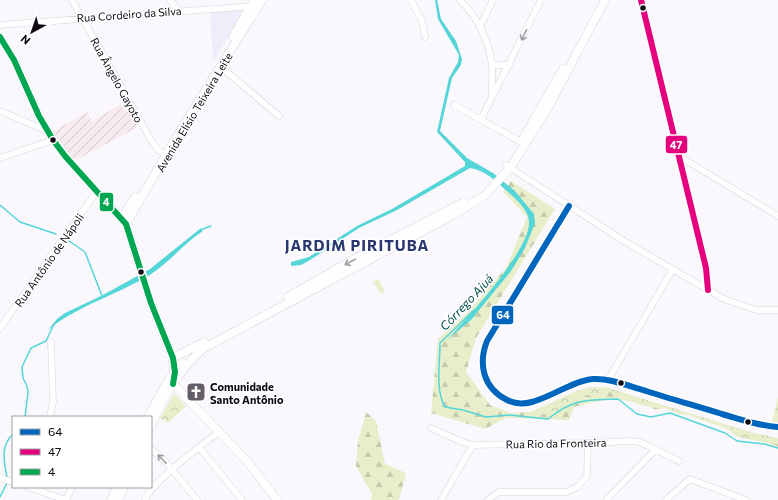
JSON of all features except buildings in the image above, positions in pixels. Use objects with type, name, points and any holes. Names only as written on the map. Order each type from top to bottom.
[{"type":"main road","points":[[524,143],[600,0]]},
{"type":"main road","points":[[152,424],[173,384],[187,365],[204,348],[455,214],[485,195],[508,167],[549,106],[605,0]]},
{"type":"main road","name":"Avenida Elísio Teixeira Leite","points":[[204,91],[222,66],[257,2]]},
{"type":"main road","name":"Avenida Elísio Teixeira Leite","points":[[124,221],[257,2]]},
{"type":"main road","points":[[0,37],[14,60],[47,131],[53,140],[65,156],[124,221],[156,317],[173,358],[175,372],[173,384]]},
{"type":"main road","points":[[173,358],[349,262],[468,200],[495,183]]},
{"type":"main road","points":[[149,416],[162,390],[175,372],[192,352],[204,342]]},
{"type":"main road","points":[[173,384],[252,466],[276,500]]},
{"type":"main road","points":[[167,394],[180,392]]},
{"type":"main road","points":[[111,500],[117,488]]},
{"type":"main road","points":[[119,498],[123,488]]},
{"type":"street","name":"Rua Ângelo Gayoto","points":[[72,0],[150,140],[158,150],[164,154]]},
{"type":"street","points":[[170,0],[179,11]]},
{"type":"street","points":[[411,0],[422,22],[425,37]]},
{"type":"street","points":[[460,0],[480,27],[486,41],[492,65],[492,98]]},
{"type":"street","points":[[480,27],[493,0]]},
{"type":"street","points":[[481,119],[510,65],[541,0]]},
{"type":"street","points":[[641,0],[677,155],[706,268],[708,290]]},
{"type":"street","name":"Rua Cordeiro da Silva","points":[[0,25],[179,11],[257,2]]},
{"type":"street","points":[[492,65],[510,65]]},
{"type":"street","points":[[222,66],[279,116]]},
{"type":"street","points":[[454,105],[524,143]]},
{"type":"street","points":[[0,111],[47,131]]},
{"type":"street","points":[[0,158],[53,140]]},
{"type":"street","points":[[677,155],[778,216]]},
{"type":"street","points":[[508,167],[624,241],[736,305],[756,310],[778,310]]},
{"type":"street","name":"Rua Antônio de Nápoli","points":[[0,328],[97,191]]},
{"type":"street","points":[[569,206],[487,341],[482,355],[482,368],[488,384],[497,394],[507,401],[517,404],[534,402],[580,381],[608,380],[750,422],[778,427]]},
{"type":"street","points":[[608,380],[674,269]]},
{"type":"street","points":[[50,416],[53,402],[51,342]]},
{"type":"street","name":"Rua Rio da Fronteira","points":[[431,428],[473,445],[640,442],[679,461]]},
{"type":"street","points":[[152,500],[146,497],[172,469],[219,432]]},
{"type":"street","points":[[488,500],[498,492],[567,492],[577,487],[587,476],[588,443]]},
{"type":"street","points":[[441,500],[473,445]]},
{"type":"street","points":[[199,447],[242,500]]},
{"type":"street","points":[[606,500],[656,449]]},
{"type":"street","points":[[152,450],[172,469],[197,500]]},
{"type":"street","points":[[0,478],[11,480]]},
{"type":"street","points":[[666,500],[690,479],[746,500]]},
{"type":"street","points":[[31,488],[66,500],[72,488]]},
{"type":"street","points":[[567,492],[567,500]]},
{"type":"shaded area","points":[[245,10],[213,62],[210,11]]},
{"type":"shaded area","points":[[123,103],[138,127],[74,161],[52,132],[87,112],[92,121]]},
{"type":"green space","points":[[511,181],[555,209],[476,338],[466,372],[490,405],[511,413],[540,411],[577,393],[606,387],[641,399],[638,403],[612,398],[574,407],[569,420],[506,418],[485,429],[431,413],[438,339],[470,310],[507,266],[527,217],[503,192]]},
{"type":"green space","points":[[378,279],[385,291],[381,294],[373,282]]},
{"type":"green space","points":[[589,387],[608,388],[754,433],[778,438],[778,447],[737,437],[727,429],[688,415],[679,414],[664,408],[655,410],[651,407],[637,404],[619,393],[608,392],[591,396],[583,394],[574,398],[566,411],[557,417],[533,411],[574,392]]},
{"type":"green space","points":[[174,394],[186,406],[168,423],[160,418]]},
{"type":"green space","points":[[778,397],[778,423],[772,422]]},
{"type":"green space","points":[[366,412],[376,421],[385,464],[406,473],[399,500],[371,500],[372,494],[356,466],[358,441]]},
{"type":"water","points":[[435,0],[437,0],[441,19],[456,41],[462,59],[461,65],[452,78],[440,131],[467,158],[493,173],[515,191],[534,214],[535,223],[525,248],[511,271],[471,320],[447,340],[508,267],[519,251],[526,236],[529,224],[529,219],[525,210],[519,202],[481,171],[470,168],[397,210],[359,228],[301,265],[291,266],[291,262],[309,257],[357,226],[392,209],[465,166],[465,162],[437,132],[449,78],[458,62],[459,55],[438,19]]},
{"type":"water","points":[[201,228],[203,231],[151,274],[72,314],[48,330],[57,319],[65,313],[103,295],[150,269]]},
{"type":"waterway","points":[[0,205],[20,222],[56,234]]},
{"type":"waterway","points":[[203,229],[211,226]]},
{"type":"waterway","points":[[69,241],[85,252],[102,296]]},
{"type":"waterway","name":"Córrego Ajuá","points":[[474,310],[440,343],[439,384],[445,407],[463,410],[486,417],[509,415],[548,419],[557,412],[573,404],[589,400],[618,399],[637,414],[651,417],[670,413],[725,433],[737,441],[764,444],[778,448]]},
{"type":"waterway","points":[[25,416],[28,392],[23,378],[22,367],[31,348],[46,341],[54,324]]},
{"type":"waterway","points":[[7,477],[4,454],[6,444],[12,435]]},
{"type":"waterway","points":[[0,497],[7,483]]},
{"type":"transit line","name":"47","points":[[641,0],[706,268],[708,290]]},
{"type":"transit line","name":"4","points":[[0,37],[14,60],[39,116],[53,140],[65,156],[126,224],[151,303],[173,358],[175,372],[173,384]]},
{"type":"transit line","name":"64","points":[[569,206],[487,341],[484,350],[483,367],[492,389],[507,400],[517,403],[527,403],[549,396],[582,381],[600,379],[620,383],[750,422],[778,427]]},
{"type":"place","name":"Comunidade Santo Antônio","points":[[196,392]]},
{"type":"district","name":"JARDIM PIRITUBA","points":[[357,245]]}]
